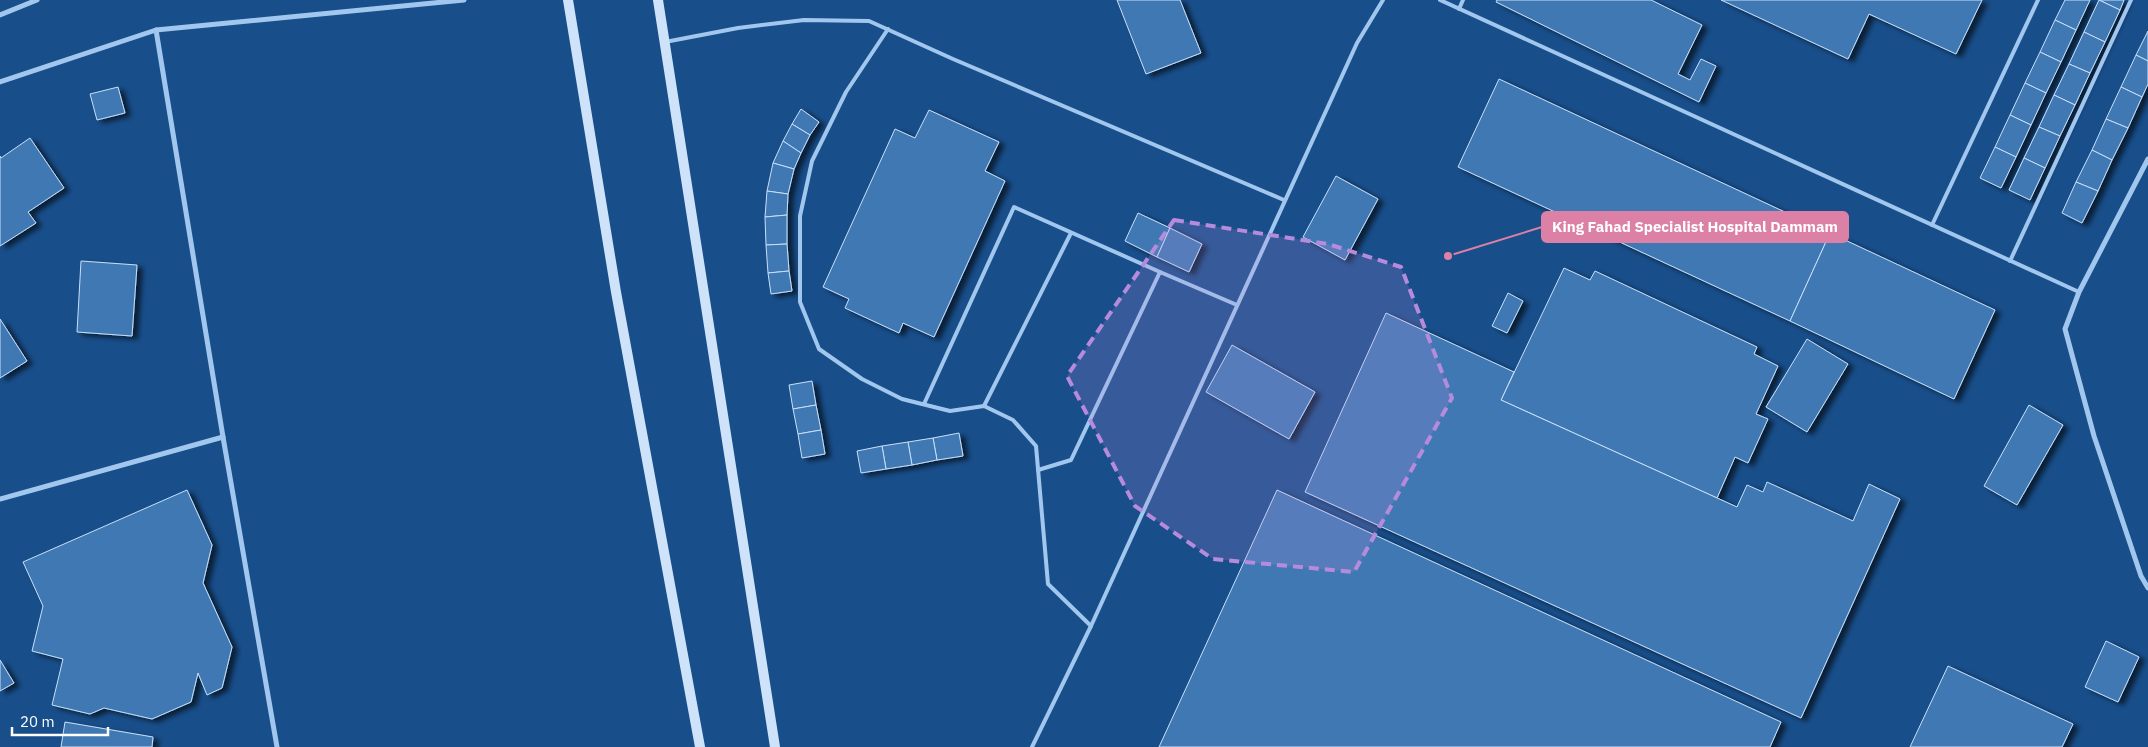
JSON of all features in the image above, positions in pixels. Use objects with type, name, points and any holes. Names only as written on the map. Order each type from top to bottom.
[{"type":"street","points":[[0,15],[36,0]]},
{"type":"street","points":[[0,82],[156,30],[464,0]]},
{"type":"street","points":[[568,0],[616,292],[700,747]]},
{"type":"street","points":[[658,0],[775,747]]},
{"type":"street","points":[[156,30],[223,437],[277,747]]},
{"type":"street","points":[[2148,158],[2079,292],[2065,330],[2094,436],[2141,576],[2148,588]]},
{"type":"street","points":[[0,499],[223,437]]},
{"type":"lane","points":[[1032,747],[1091,626],[1357,43],[1383,0]]},
{"type":"lane","points":[[1440,0],[2079,292]]},
{"type":"lane","points":[[1458,9],[1463,0]]},
{"type":"lane","points":[[1932,225],[2038,0]]},
{"type":"lane","points":[[2010,261],[2131,0]]},
{"type":"lane","points":[[665,42],[738,28],[804,20],[869,21],[962,63],[1284,200]]},
{"type":"lane","points":[[888,29],[846,92],[812,161],[800,216],[800,302],[819,349],[862,379],[902,399],[950,411],[984,406],[1013,420],[1036,446],[1048,584],[1091,626]]},
{"type":"lane","points":[[924,404],[1014,207],[1237,305]]},
{"type":"lane","points":[[984,406],[1071,233]]},
{"type":"lane","points":[[1038,470],[1071,460],[1160,272]]},
{"type":"highlighted area","points":[[1174,220],[1328,244],[1401,267],[1452,398],[1354,572],[1213,559],[1135,506],[1067,376]]},
{"type":"building","points":[[1117,0],[1180,0],[1201,53],[1146,74]]},
{"type":"building","points":[[1497,0],[1651,0],[1702,25],[1678,74],[1690,80],[1701,59],[1716,66],[1699,102],[1496,2]]},
{"type":"building","points":[[1721,0],[1982,0],[1956,54],[1869,14],[1848,59]]},
{"type":"building","points":[[2065,0],[2090,0],[2076,30],[2055,20]]},
{"type":"building","points":[[2099,0],[2124,0],[2120,10]]},
{"type":"building","points":[[2099,0],[2120,10],[2105,42],[2084,32]]},
{"type":"building","points":[[2055,20],[2076,30],[2061,62],[2040,52]]},
{"type":"building","points":[[2148,31],[2148,61],[2136,55]]},
{"type":"building","points":[[2084,32],[2105,42],[2090,73],[2069,64]]},
{"type":"building","points":[[2040,52],[2061,62],[2046,93],[2025,83]]},
{"type":"building","points":[[2136,55],[2148,61],[2148,84],[2142,97],[2121,87]]},
{"type":"building","points":[[2069,64],[2090,73],[2075,105],[2054,95]]},
{"type":"building","points":[[1499,79],[1830,233],[1790,321],[1458,167]]},
{"type":"building","points":[[2025,83],[2046,93],[2031,125],[2010,115]]},
{"type":"building","points":[[118,87],[125,113],[97,120],[90,94]]},
{"type":"building","points":[[2121,87],[2142,97],[2128,128],[2106,119]]},
{"type":"building","points":[[2054,95],[2075,105],[2060,136],[2039,127]]},
{"type":"building","points":[[801,109],[819,122],[810,135],[792,124]]},
{"type":"building","points":[[929,110],[999,142],[985,171],[1005,181],[934,337],[903,323],[899,333],[845,308],[849,299],[823,287],[895,129],[915,138]]},
{"type":"building","points":[[2010,115],[2031,125],[2016,157],[1995,147]]},
{"type":"building","points":[[2106,119],[2128,128],[2112,160],[2092,150]]},
{"type":"building","points":[[792,124],[810,135],[801,153],[783,141]]},
{"type":"building","points":[[2039,127],[2060,136],[2045,168],[2024,158]]},
{"type":"building","points":[[30,138],[64,188],[28,212],[36,223],[0,246],[0,156],[1,158]]},
{"type":"building","points":[[783,141],[801,153],[794,169],[773,163]]},
{"type":"building","points":[[1995,147],[2016,157],[2001,188],[1980,178]]},
{"type":"building","points":[[2092,150],[2112,160],[2098,191],[2076,182]]},
{"type":"building","points":[[2024,158],[2045,168],[2030,200],[2009,190]]},
{"type":"building","points":[[773,163],[794,169],[788,194],[767,191]]},
{"type":"building","points":[[1336,176],[1378,199],[1345,260],[1303,237]]},
{"type":"building","points":[[2076,182],[2098,191],[2082,223],[2062,213]]},
{"type":"building","points":[[767,191],[788,194],[787,215],[765,217]]},
{"type":"building","points":[[1138,213],[1170,228],[1157,257],[1125,241]]},
{"type":"building","points":[[787,215],[787,244],[766,245],[765,217]]},
{"type":"building","points":[[1170,228],[1202,244],[1189,272],[1157,257]]},
{"type":"building","points":[[1830,233],[1995,310],[1954,399],[1790,321]]},
{"type":"building","points":[[787,244],[789,271],[768,273],[766,245]]},
{"type":"building","points":[[81,261],[137,265],[132,336],[77,332]]},
{"type":"building","points":[[1564,268],[1590,280],[1595,271],[1757,347],[1754,354],[1778,366],[1756,414],[1768,419],[1748,463],[1735,457],[1717,498],[1501,400]]},
{"type":"building","points":[[789,271],[792,291],[771,294],[768,273]]},
{"type":"building","points":[[1508,293],[1523,301],[1507,333],[1492,326]]},
{"type":"building","points":[[1386,313],[1514,372],[1501,400],[1737,507],[1747,485],[1763,492],[1767,482],[1853,521],[1869,484],[1900,499],[1801,718],[1305,492]]},
{"type":"building","points":[[0,319],[27,361],[0,378]]},
{"type":"building","points":[[1807,339],[1848,364],[1807,432],[1766,407]]},
{"type":"building","points":[[1232,345],[1315,392],[1289,439],[1206,392]]},
{"type":"building","points":[[812,381],[816,405],[793,409],[789,385]]},
{"type":"building","points":[[816,405],[821,430],[798,434],[793,409]]},
{"type":"building","points":[[2029,405],[2063,425],[2017,505],[1984,486]]},
{"type":"building","points":[[821,430],[825,454],[802,458],[798,434]]},
{"type":"building","points":[[959,433],[963,456],[937,460],[933,438]]},
{"type":"building","points":[[933,438],[937,460],[912,465],[908,442]]},
{"type":"building","points":[[908,442],[912,465],[886,469],[882,446]]},
{"type":"building","points":[[882,446],[886,469],[861,473],[857,451]]},
{"type":"building","points":[[187,490],[212,545],[203,583],[232,647],[222,688],[207,695],[198,673],[191,702],[152,719],[104,708],[90,714],[52,705],[63,659],[32,651],[43,606],[23,562]]},
{"type":"building","points":[[1277,490],[1781,722],[1770,747],[1159,747]]},
{"type":"building","points":[[2106,641],[2139,657],[2118,702],[2085,687]]},
{"type":"building","points":[[0,660],[14,683],[0,691]]},
{"type":"building","points":[[1948,666],[2073,724],[2062,747],[1910,747]]},
{"type":"building","points":[[65,722],[153,737],[152,747],[61,747]]},
{"type":"place","name":"King Fahad Specialist Hospital Dammam","points":[[1448,256]]}]
